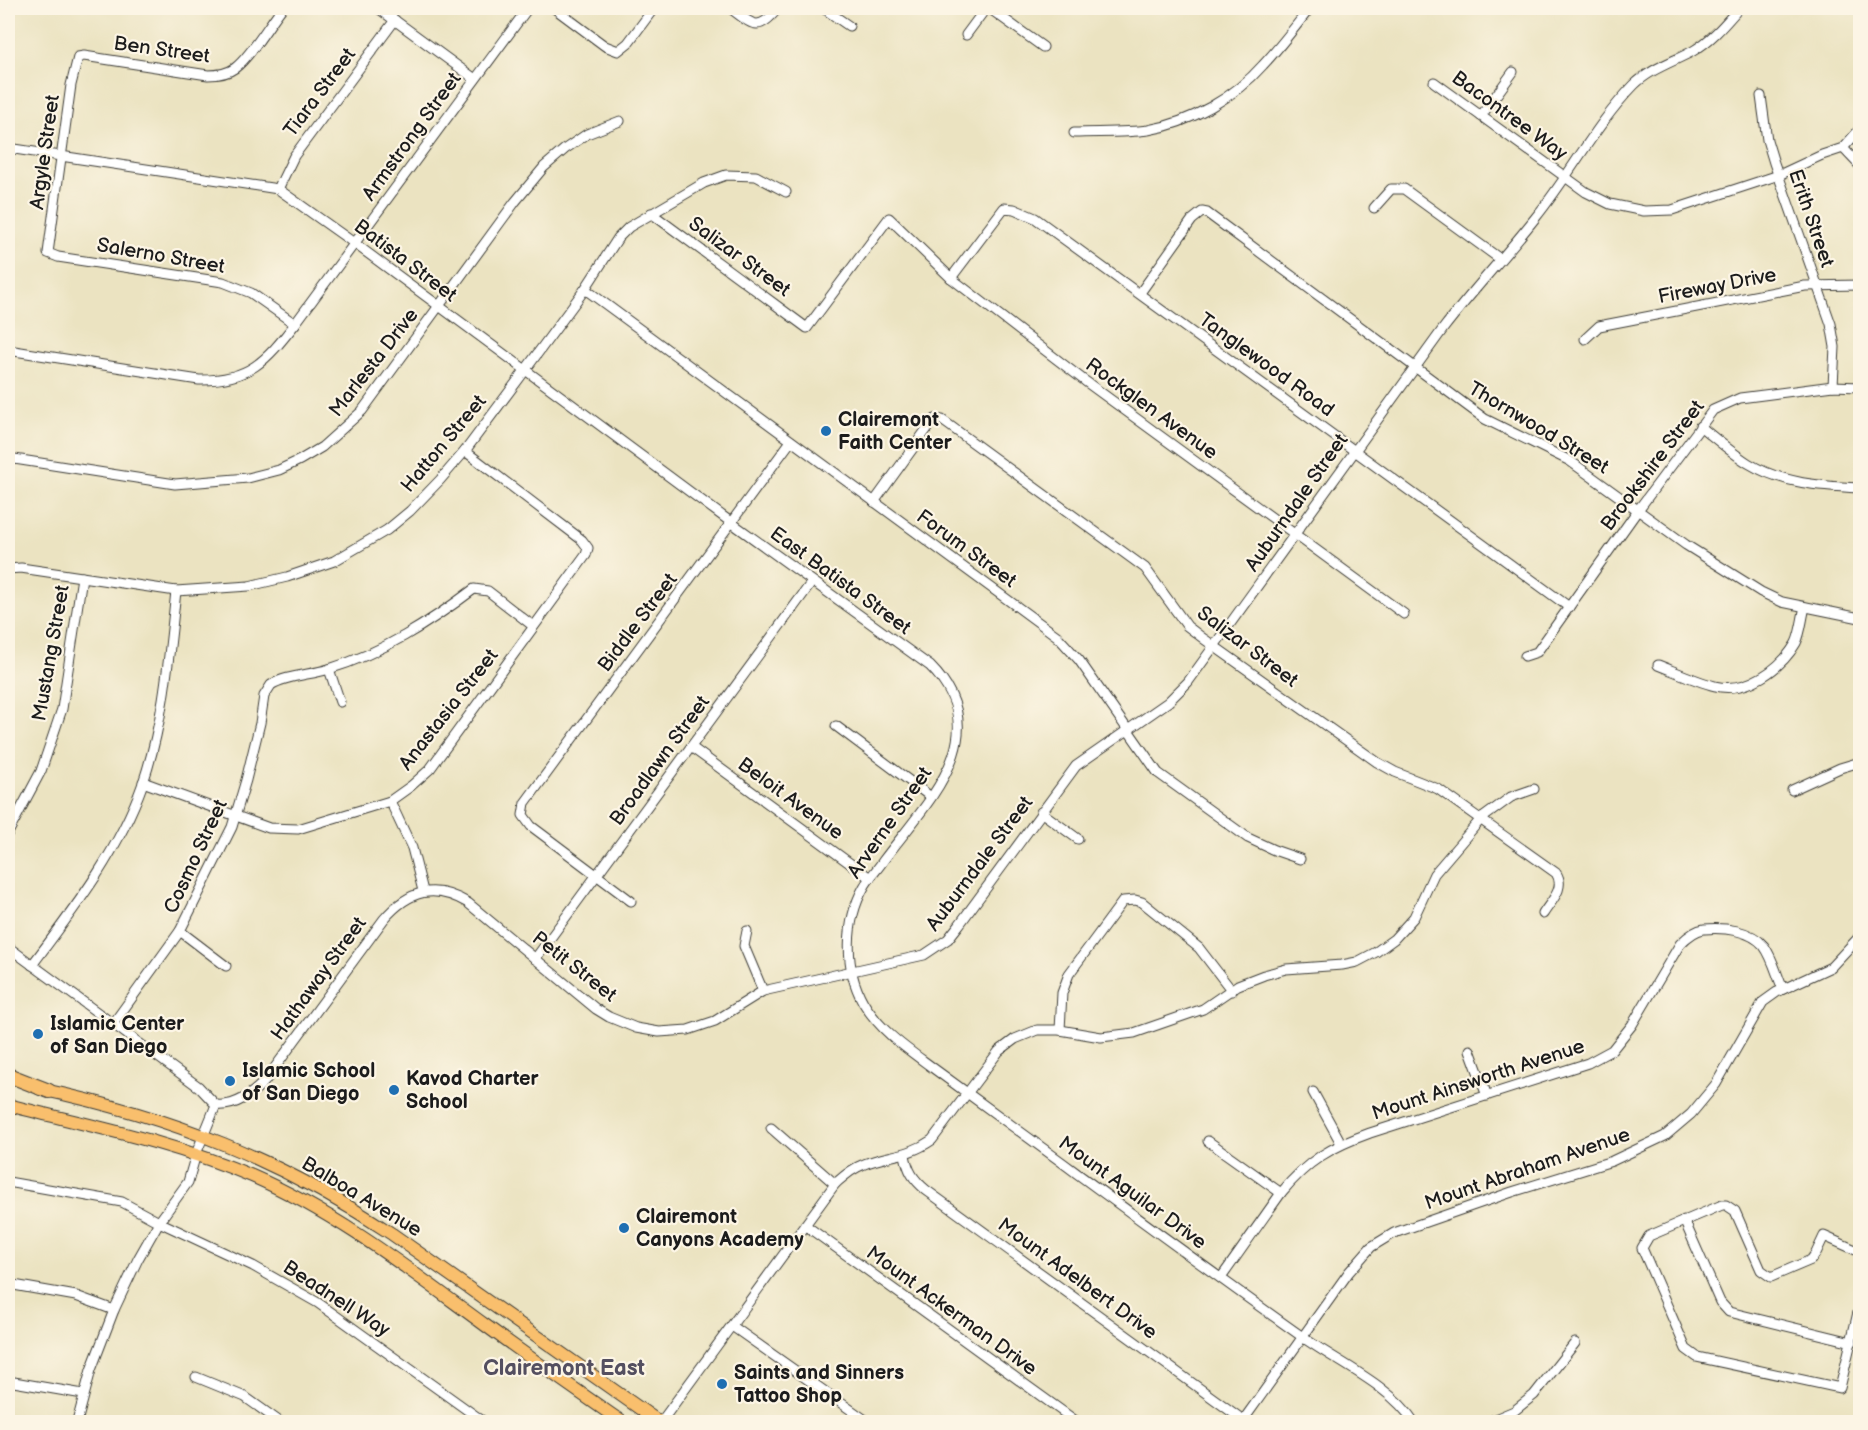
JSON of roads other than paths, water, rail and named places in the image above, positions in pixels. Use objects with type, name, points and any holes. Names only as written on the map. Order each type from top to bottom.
[{"type":"highway","points":[[8,1075],[49,1091]]},
{"type":"main road","name":"Balboa Avenue","points":[[8,1082],[90,1100],[162,1120],[258,1158],[352,1208],[660,1422]]},
{"type":"main road","name":"Balboa Avenue","points":[[8,1105],[139,1137],[196,1154],[254,1177],[311,1206],[347,1227],[622,1422]]},
{"type":"street","name":"Ben Street","points":[[78,57],[220,75],[234,69],[282,8]]},
{"type":"street","points":[[378,8],[475,79]]},
{"type":"street","name":"Armstrong Street","points":[[8,350],[214,381],[238,376],[263,362],[295,324],[528,8]]},
{"type":"street","points":[[554,8],[605,46],[618,51],[628,43],[654,8]]},
{"type":"street","points":[[730,8],[751,23],[760,24],[769,20],[778,8]]},
{"type":"street","points":[[823,8],[849,26]]},
{"type":"street","points":[[966,34],[987,8],[1043,47]]},
{"type":"street","points":[[1074,133],[1148,130],[1199,113],[1238,89],[1262,66],[1310,8]]},
{"type":"street","name":"Auburndale Street","points":[[852,972],[924,955],[948,939],[1076,766],[1178,693],[1214,647],[1414,369],[1470,294],[1537,216],[1616,106],[1636,84],[1657,69],[1695,50],[1712,38],[1739,8]]},
{"type":"street","name":"Tiara Street","points":[[278,189],[294,156],[395,20]]},
{"type":"street","name":"Argyle Street","points":[[48,253],[71,85],[78,57]]},
{"type":"street","points":[[1481,116],[1513,72]]},
{"type":"street","name":"Bacontree Way","points":[[1434,82],[1586,192],[1610,204],[1644,211],[1672,210],[1779,175],[1822,154],[1843,148]]},
{"type":"street","name":"Erith Street","points":[[1761,96],[1767,140],[1831,324],[1835,347],[1833,386]]},
{"type":"street","name":"Marlesta Drive","points":[[8,458],[175,484],[248,478],[279,470],[300,460],[322,447],[362,411],[515,202],[544,167],[587,134],[620,121]]},
{"type":"street","points":[[1860,129],[1843,148],[1860,166]]},
{"type":"street","name":"Batista Street","points":[[8,148],[278,189],[732,523]]},
{"type":"street","name":"Hatton Street","points":[[8,569],[21,568],[176,591],[249,586],[287,577],[334,561],[387,530],[410,511],[440,480],[465,451],[585,289],[618,238],[629,226],[704,183],[726,175],[756,176],[786,192]]},
{"type":"street","points":[[1374,208],[1391,189],[1404,189],[1500,259]]},
{"type":"street","name":"Tanglewood Road","points":[[951,278],[1004,208],[1014,209],[1035,218],[1569,607]]},
{"type":"street","name":"Thornwood Street","points":[[1140,293],[1192,220],[1202,212],[1207,213],[1414,369],[1485,419],[1569,461],[1686,545],[1761,592],[1782,602],[1860,618]]},
{"type":"street","name":"Salizar Street","points":[[651,213],[807,328],[889,218]]},
{"type":"street","name":"Rockglen Avenue","points":[[889,218],[951,278],[1085,381],[1404,614]]},
{"type":"street","name":"Salerno Street","points":[[48,253],[223,282],[251,293],[295,324]]},
{"type":"street","name":"Fireway Drive","points":[[1585,339],[1599,326],[1816,285],[1860,285]]},
{"type":"street","name":"Forum Street","points":[[585,289],[1057,636],[1079,660],[1158,773],[1248,838],[1300,859]]},
{"type":"street","name":"Brookshire Street","points":[[1525,656],[1537,652],[1638,510],[1713,410],[1740,398],[1833,386],[1860,387]]},
{"type":"street","name":"Salizar Street","points":[[874,502],[929,426],[935,419],[942,420],[1145,568],[1187,627],[1214,647],[1377,762],[1395,772],[1438,789],[1556,873],[1560,879],[1559,890],[1543,914]]},
{"type":"street","points":[[1700,426],[1749,463],[1766,472],[1785,479],[1819,485],[1860,488]]},
{"type":"street","name":"Biddle Street","points":[[597,875],[531,826],[523,815],[525,803],[791,441]]},
{"type":"street","name":"Anastasia Street","points":[[143,782],[269,828],[298,829],[390,801],[430,769],[586,555],[588,548],[582,540],[465,451]]},
{"type":"street","name":"East Batista Street","points":[[732,523],[930,666]]},
{"type":"street","name":"Mustang Street","points":[[8,833],[41,771],[62,709],[82,577]]},
{"type":"street","name":"Broadlawn Street","points":[[535,959],[812,582]]},
{"type":"street","points":[[340,702],[329,669],[386,647],[436,618],[474,590],[488,591],[533,626]]},
{"type":"street","points":[[32,965],[90,885],[117,841],[143,782],[164,701],[176,591]]},
{"type":"street","points":[[1658,665],[1716,687],[1745,687],[1781,663],[1797,642],[1805,607]]},
{"type":"street","name":"Arverne Street","points":[[852,972],[850,931],[855,908],[864,888],[931,797],[957,747],[960,727],[956,703],[943,679],[930,666]]},
{"type":"street","name":"Cosmo Street","points":[[113,1024],[180,931],[211,871],[235,816],[257,734],[264,696],[271,685],[329,669]]},
{"type":"street","points":[[836,726],[931,797]]},
{"type":"street","name":"Beloit Avenue","points":[[691,747],[870,878]]},
{"type":"street","points":[[1792,790],[1840,768],[1860,762]]},
{"type":"street","points":[[660,1422],[835,1184],[862,1165],[905,1155],[932,1140],[999,1051],[1015,1039],[1037,1030],[1060,1030],[1101,1037],[1134,1034],[1203,1009],[1238,985],[1263,975],[1286,969],[1357,962],[1394,939],[1414,917],[1434,874],[1481,819],[1511,797],[1534,789]]},
{"type":"street","points":[[390,801],[412,848],[423,891]]},
{"type":"street","points":[[1041,812],[1078,839]]},
{"type":"street","points":[[597,875],[631,901]]},
{"type":"street","name":"Petit Street","points":[[423,891],[450,894],[468,903],[596,1009],[621,1022],[648,1030],[671,1032],[688,1030],[729,1014],[763,991],[852,972]]},
{"type":"street","name":"Hathaway Street","points":[[216,1105],[234,1103],[260,1086],[384,919],[400,902],[423,891]]},
{"type":"street","points":[[1060,1030],[1062,993],[1069,974],[1123,901],[1142,902],[1199,948],[1232,991]]},
{"type":"street","name":"Mount Ainsworth Avenue","points":[[1221,1278],[1281,1193],[1292,1180],[1323,1153],[1341,1143],[1588,1063],[1612,1050],[1632,1025],[1680,944],[1685,938],[1702,929],[1741,931],[1763,944],[1783,989]]},
{"type":"street","points":[[180,931],[225,966]]},
{"type":"street","points":[[747,931],[744,946],[763,991]]},
{"type":"street","name":"Mount Abraham Avenue","points":[[1242,1421],[1349,1272],[1371,1247],[1394,1233],[1512,1192],[1612,1161],[1665,1136],[1691,1114],[1716,1084],[1763,1002],[1783,989],[1831,966],[1860,936]]},
{"type":"street","points":[[8,947],[199,1088],[216,1105],[196,1154],[188,1182],[159,1222],[138,1259],[114,1310],[97,1350],[77,1422]]},
{"type":"street","name":"Mount Aguilar Drive","points":[[852,972],[861,998],[883,1030],[967,1094],[1221,1278],[1390,1396],[1414,1422]]},
{"type":"street","points":[[1470,1050],[1487,1096]]},
{"type":"street","points":[[1313,1092],[1341,1143]]},
{"type":"street","points":[[771,1128],[835,1184]]},
{"type":"street","points":[[1208,1141],[1281,1193]]},
{"type":"street","name":"Mount Adelbert Drive","points":[[905,1155],[907,1168],[913,1179],[926,1190],[1242,1421]]},
{"type":"street","name":"Beadnell Way","points":[[8,1182],[122,1202],[262,1271],[318,1303],[484,1422]]},
{"type":"street","points":[[1860,1252],[1824,1236],[1811,1260],[1771,1277],[1761,1270],[1735,1211],[1726,1205],[1649,1236],[1642,1248],[1686,1349],[1697,1357],[1840,1388],[1860,1304]]},
{"type":"street","points":[[1684,1221],[1720,1302],[1728,1312],[1852,1342]]},
{"type":"street","name":"Mount Ackerman Drive","points":[[805,1225],[1077,1422]]},
{"type":"street","points":[[8,1284],[76,1296],[114,1310]]},
{"type":"street","points":[[732,1326],[868,1422]]},
{"type":"street","points":[[1488,1422],[1514,1411],[1534,1395],[1575,1343]]},
{"type":"street","points":[[196,1377],[245,1397],[280,1422]]},
{"type":"street","points":[[8,1381],[83,1394]]},
{"type":"place","name":"Clairemont Faith Center","points":[[826,431]]},
{"type":"place","name":"Islamic Center of San Diego","points":[[38,1034]]},
{"type":"place","name":"Islamic School of San Diego","points":[[230,1081]]},
{"type":"place","name":"Kavod Charter School","points":[[394,1090]]},
{"type":"place","name":"Clairemont Canyons Academy","points":[[624,1228]]},
{"type":"place","name":"Saints and Sinners Tattoo Shop","points":[[722,1384]]},
{"type":"district","name":"Clairemont East","points":[[564,1367]]}]
